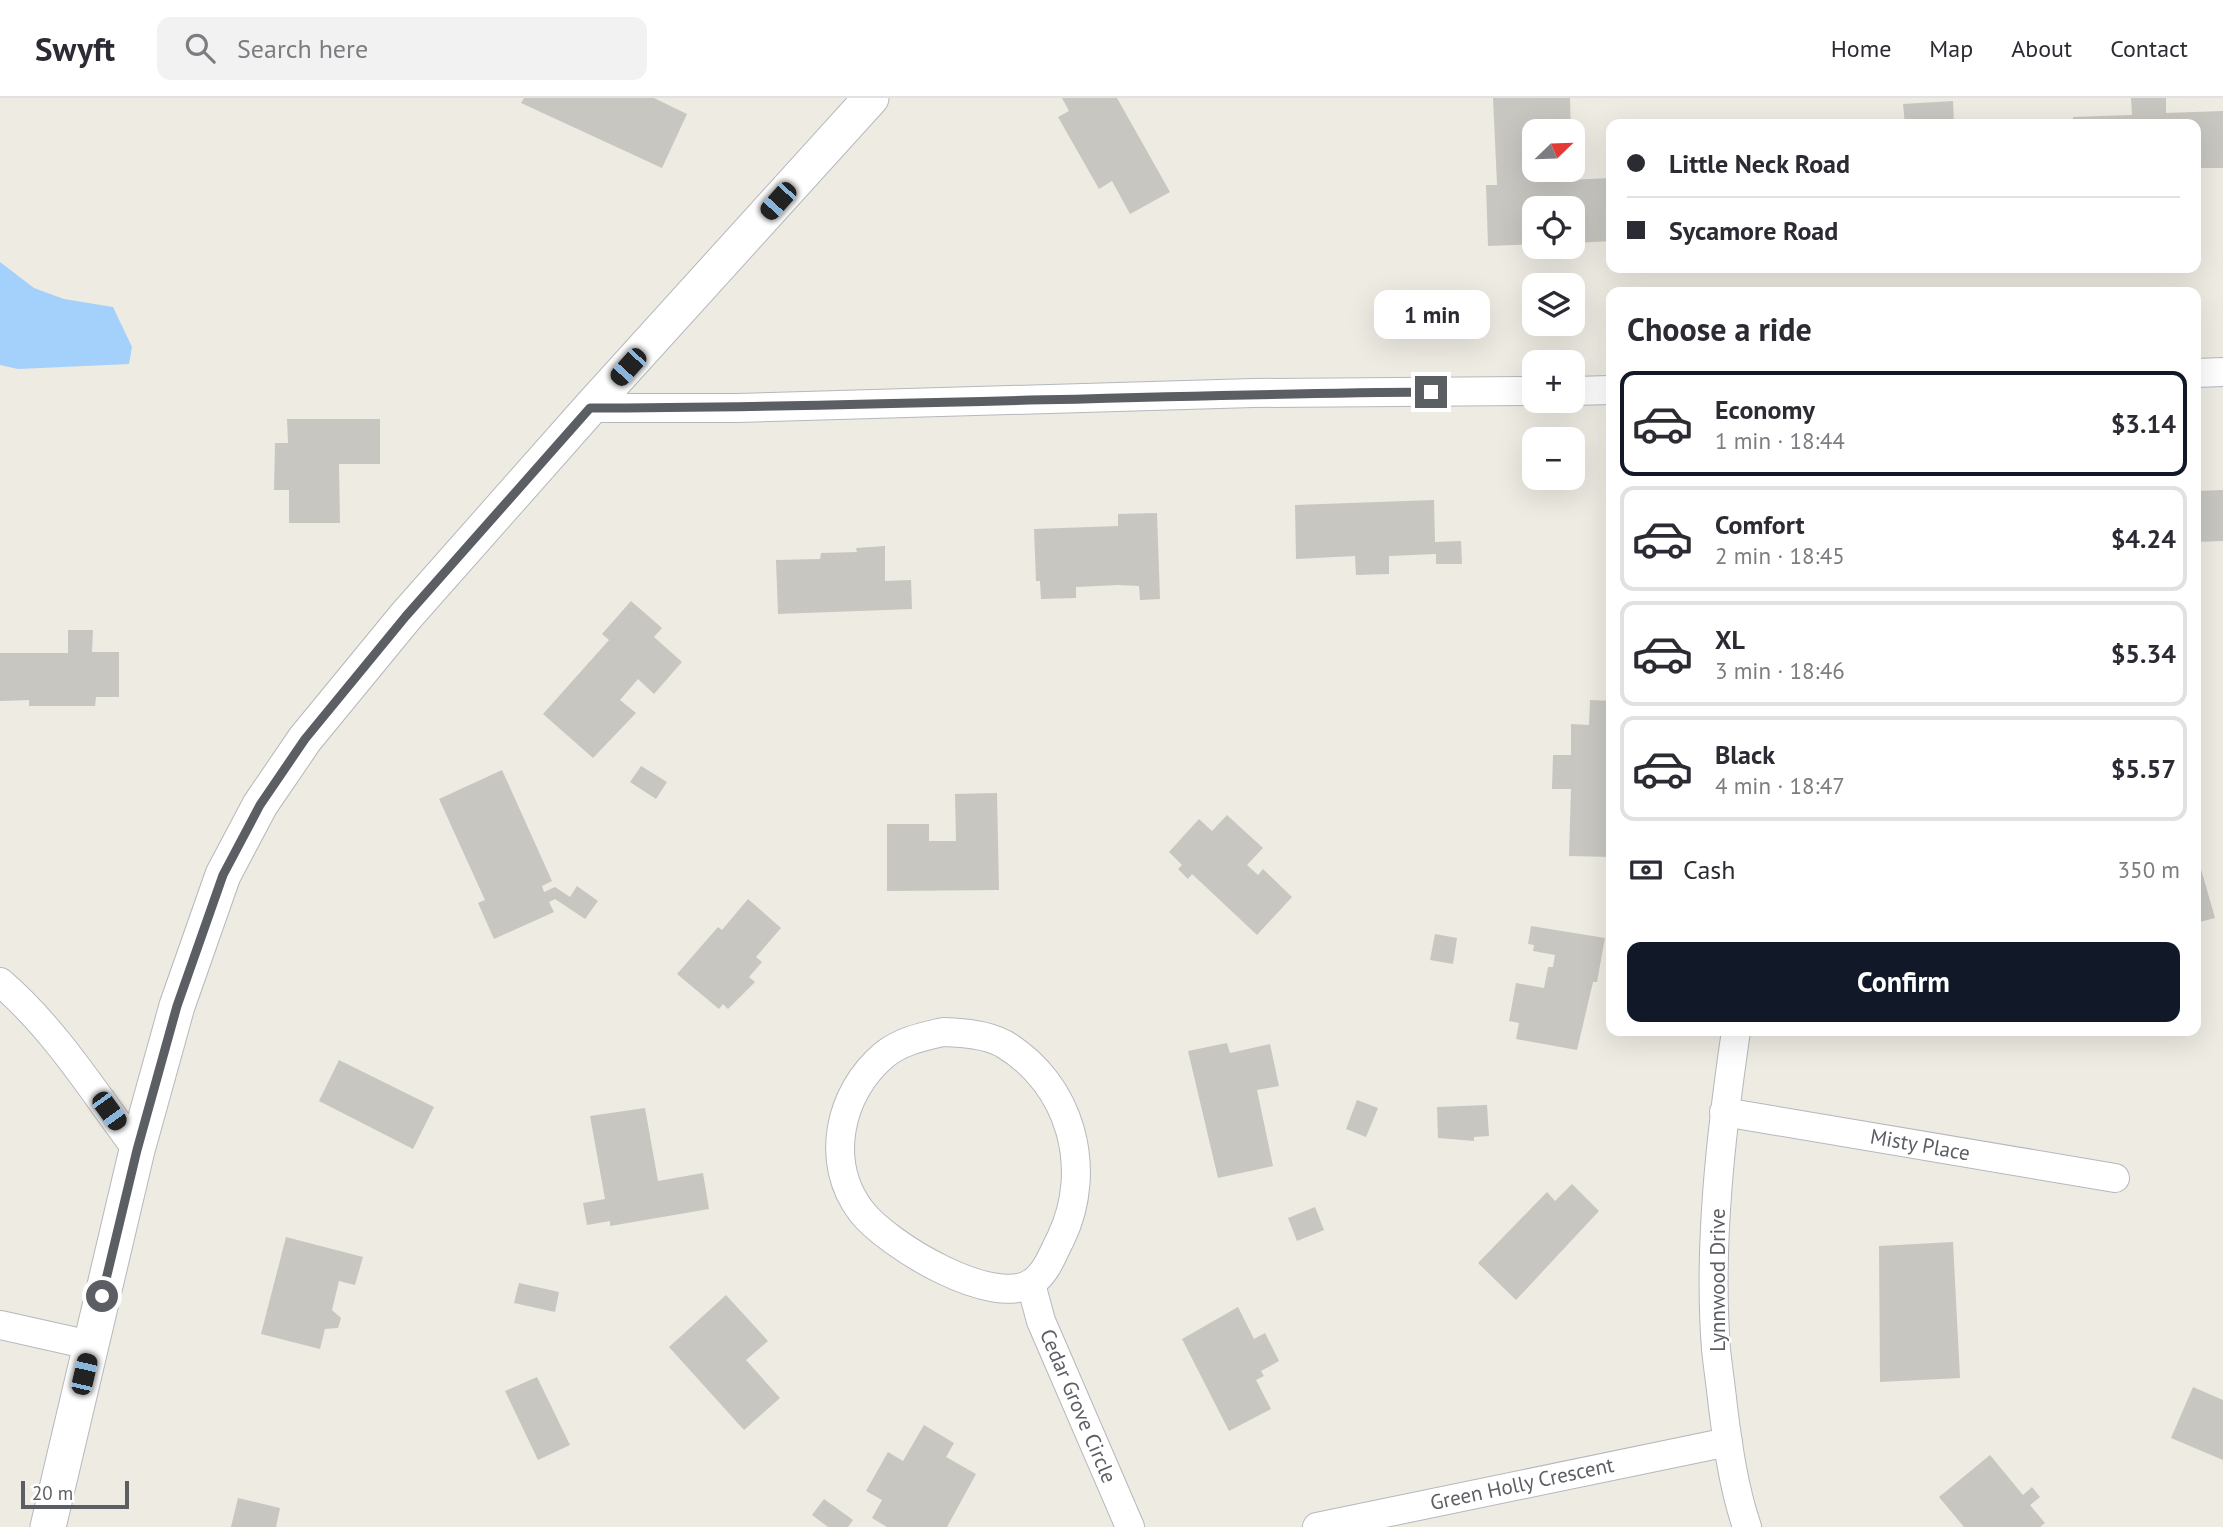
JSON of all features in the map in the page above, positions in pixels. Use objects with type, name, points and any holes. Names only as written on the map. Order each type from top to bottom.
[{"type":"street","points":[[48,1527],[137,1150],[177,1006],[223,875],[260,805],[305,739],[406,616],[871,98]]},
{"type":"street","points":[[2201,373],[2223,372]]},
{"type":"street","points":[[1585,391],[1606,390]]},
{"type":"street","points":[[590,408],[737,408],[1253,394],[1522,391]]},
{"type":"street","points":[[0,982],[22,1001],[52,1035],[137,1150]]},
{"type":"street","points":[[943,1032],[973,1034],[1003,1044],[1031,1064],[1054,1092],[1069,1123],[1077,1158],[1076,1186],[1069,1221],[1046,1269],[1031,1284],[1002,1290],[974,1283],[930,1264],[890,1238],[862,1212],[849,1192],[842,1168],[840,1137],[846,1107],[860,1080],[886,1054],[913,1039],[943,1032]]},
{"type":"street","name":"Lynnwood Drive","points":[[1735,1036],[1724,1112],[1714,1255],[1716,1348],[1728,1441],[1747,1527]]},
{"type":"street","name":"Misty Place","points":[[1724,1112],[2115,1178]]},
{"type":"street","name":"Cedar Grove Circle","points":[[1031,1284],[1041,1321],[1130,1527]]},
{"type":"street","points":[[0,1325],[90,1345]]},
{"type":"street","name":"Green Holly Crescent","points":[[1317,1527],[1728,1441]]},
{"type":"water","points":[[0,262],[34,288],[64,299],[113,307],[132,347],[129,364],[18,369],[0,365]]},
{"type":"building","points":[[524,98],[654,98],[687,114],[662,168],[521,103]]},
{"type":"building","points":[[1062,98],[1117,98],[1170,192],[1130,214],[1112,181],[1099,189],[1058,117],[1069,111]]},
{"type":"building","points":[[1493,98],[1570,98],[1571,119],[1522,119],[1522,182],[1586,182],[1586,179],[1606,178],[1606,241],[1585,242],[1585,196],[1522,196],[1522,245],[1488,246],[1486,185],[1497,185]]},
{"type":"building","points":[[2131,98],[2166,98],[2166,113],[2223,111],[2223,168],[2201,168],[2201,119],[2073,119],[2132,115]]},
{"type":"building","points":[[1953,101],[1954,119],[1904,119],[1903,104]]},
{"type":"building","points":[[287,419],[380,419],[380,464],[339,464],[340,523],[289,523],[289,490],[274,490],[275,443],[288,443]]},
{"type":"building","points":[[2223,490],[2223,541],[2201,542],[2201,491]]},
{"type":"building","points":[[1434,500],[1435,542],[1461,541],[1462,564],[1436,564],[1436,554],[1389,556],[1389,574],[1356,575],[1355,556],[1296,559],[1295,505]]},
{"type":"building","points":[[1157,513],[1160,599],[1140,600],[1139,586],[1118,585],[1076,587],[1076,598],[1041,599],[1040,581],[1036,581],[1034,529],[1118,526],[1118,514]]},
{"type":"building","points":[[885,546],[885,581],[911,580],[912,609],[778,614],[776,560],[820,559],[821,553],[857,552],[856,548]]},
{"type":"building","points":[[631,601],[662,628],[654,637],[682,662],[654,694],[638,679],[620,700],[636,713],[593,758],[543,714],[609,640],[602,634]]},
{"type":"building","points":[[68,630],[93,630],[92,652],[119,652],[119,697],[96,697],[95,706],[29,706],[29,700],[0,701],[0,653],[68,653]]},
{"type":"building","points":[[1590,700],[1606,701],[1606,857],[1569,856],[1571,789],[1552,789],[1553,755],[1571,755],[1571,724],[1589,725]]},
{"type":"building","points":[[641,766],[667,782],[656,799],[630,782]]},
{"type":"building","points":[[502,770],[552,881],[542,886],[544,892],[555,887],[570,897],[577,886],[598,901],[585,919],[555,899],[549,902],[554,912],[494,939],[478,903],[485,900],[439,799]]},
{"type":"building","points":[[997,793],[999,890],[887,891],[887,824],[929,824],[929,841],[956,841],[955,794]]},
{"type":"building","points":[[1227,815],[1263,848],[1247,865],[1258,875],[1263,869],[1292,897],[1257,935],[1192,874],[1188,879],[1178,869],[1182,865],[1169,852],[1199,819],[1212,831]]},
{"type":"building","points":[[2201,869],[2215,918],[2201,922]]},
{"type":"building","points":[[748,899],[781,928],[756,957],[762,962],[749,977],[755,982],[728,1009],[723,1004],[719,1009],[677,974],[718,927],[722,930]]},
{"type":"building","points":[[1531,926],[1605,938],[1597,982],[1593,982],[1577,1050],[1516,1039],[1519,1023],[1509,1021],[1516,983],[1544,988],[1548,967],[1553,967],[1555,955],[1533,951],[1534,945],[1528,944]]},
{"type":"building","points":[[1435,934],[1457,938],[1453,964],[1430,960]]},
{"type":"building","points":[[1227,1043],[1230,1053],[1270,1044],[1279,1086],[1257,1090],[1273,1166],[1218,1178],[1188,1051]]},
{"type":"building","points":[[339,1060],[434,1107],[413,1149],[319,1101]]},
{"type":"building","points":[[1357,1100],[1378,1108],[1366,1137],[1346,1129]]},
{"type":"building","points":[[1487,1105],[1489,1136],[1474,1137],[1474,1141],[1438,1138],[1437,1107]]},
{"type":"building","points":[[645,1108],[658,1181],[703,1173],[709,1209],[610,1226],[610,1221],[587,1225],[583,1203],[605,1199],[590,1116]]},
{"type":"building","points":[[1572,1184],[1599,1211],[1516,1300],[1478,1263],[1547,1192],[1555,1201]]},
{"type":"building","points":[[1315,1207],[1324,1230],[1297,1241],[1288,1218]]},
{"type":"building","points":[[286,1237],[363,1257],[355,1285],[339,1281],[332,1310],[341,1318],[338,1328],[325,1329],[320,1349],[261,1334]]},
{"type":"building","points":[[1953,1242],[1960,1378],[1880,1382],[1879,1246]]},
{"type":"building","points":[[519,1283],[559,1292],[555,1312],[514,1303]]},
{"type":"building","points":[[726,1295],[768,1341],[746,1360],[780,1398],[744,1430],[669,1347]]},
{"type":"building","points":[[1238,1307],[1254,1339],[1265,1333],[1279,1361],[1261,1371],[1264,1376],[1256,1380],[1271,1409],[1229,1431],[1182,1339]]},
{"type":"building","points":[[537,1377],[570,1445],[538,1460],[505,1391]]},
{"type":"building","points":[[2193,1387],[2223,1400],[2223,1460],[2171,1438]]},
{"type":"building","points":[[924,1425],[954,1443],[946,1457],[976,1474],[947,1527],[887,1527],[872,1518],[882,1500],[866,1491],[888,1452],[903,1461]]},
{"type":"building","points":[[1990,1455],[2023,1495],[2032,1487],[2040,1497],[2030,1505],[2045,1523],[2040,1527],[1964,1527],[1939,1497]]},
{"type":"building","points":[[238,1498],[280,1508],[276,1527],[231,1527]]},
{"type":"building","points":[[824,1499],[853,1520],[848,1527],[828,1527],[812,1515]]},
{"type":"route","points":[[102,1296],[137,1150],[177,1006],[223,875],[260,805],[305,739],[406,616],[590,408],[737,408],[1253,394],[1431,392]]}]
